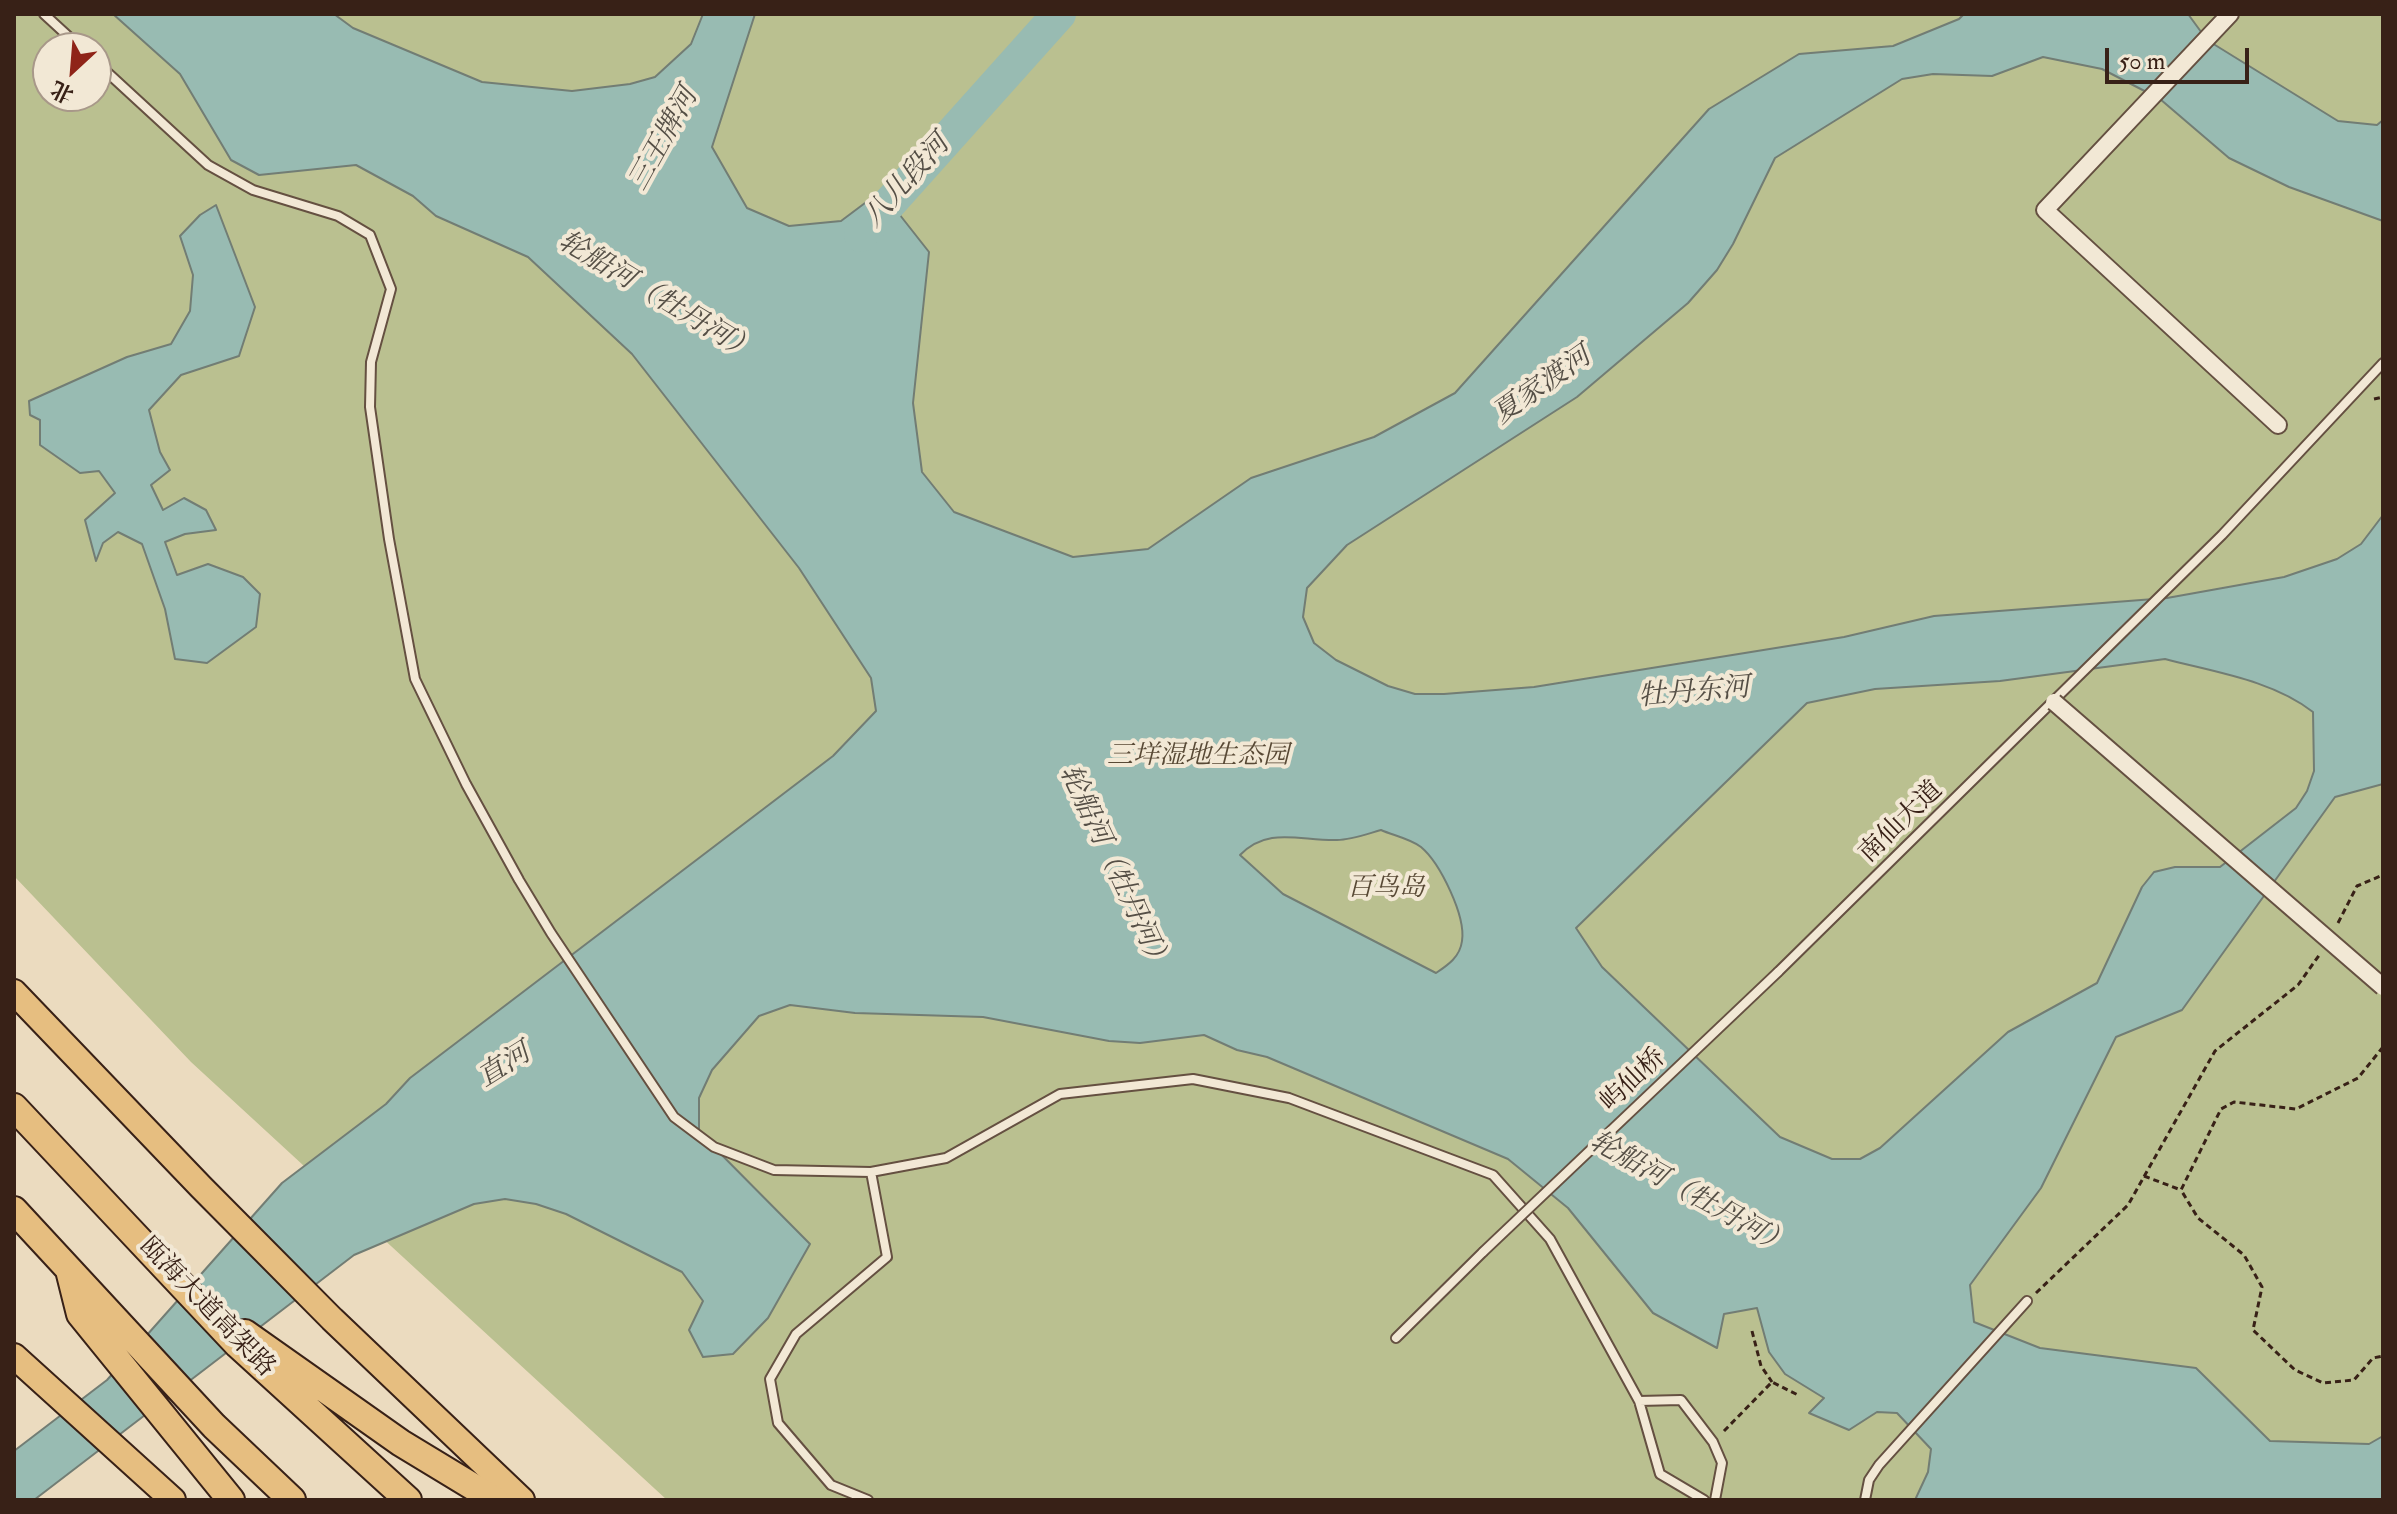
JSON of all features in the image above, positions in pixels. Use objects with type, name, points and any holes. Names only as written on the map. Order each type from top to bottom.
[{"type":"highway","name":"瓯海大道高架路","points":[[14,1107],[150,1252],[246,1334],[408,1500]]},
{"type":"highway","points":[[14,1210],[68,1267],[88,1306],[190,1450],[231,1500]]},
{"type":"highway","points":[[88,1306],[292,1500]]},
{"type":"highway","points":[[275,1366],[495,1500]]},
{"type":"main road","points":[[14,992],[332,1319],[522,1500]]},
{"type":"main road","points":[[19,1361],[166,1494]]},
{"type":"street","points":[[2230,14],[2045,210],[2278,425]]},
{"type":"street","points":[[2054,702],[2383,987]]},
{"type":"lane","points":[[44,14],[64,32]]},
{"type":"lane","points":[[112,77],[208,165],[253,190],[338,216],[370,235],[391,289],[371,362],[370,407],[389,539],[415,679],[466,784],[551,933],[674,1117],[714,1147],[774,1170],[871,1172],[946,1158],[1060,1094],[1193,1079],[1289,1098],[1493,1175],[1550,1239],[1639,1401],[1660,1474],[1704,1500]]},
{"type":"lane","name":"南仙大道","points":[[1778,972],[2222,535],[2383,363]]},
{"type":"lane","name":"屿仙桥","points":[[1396,1338],[1778,972]]},
{"type":"lane","points":[[868,1500],[831,1485],[778,1423],[770,1379],[796,1334],[887,1257],[871,1172]]},
{"type":"lane","points":[[1865,1500],[1869,1480],[1879,1465],[2027,1301]]},
{"type":"lane","points":[[1639,1401],[1681,1400],[1713,1442],[1722,1463],[1715,1500]]},
{"type":"path","points":[[2374,399],[2383,397]]},
{"type":"path","points":[[2333,933],[2357,886],[2383,875]]},
{"type":"path","points":[[2027,1301],[2128,1205],[2215,1051],[2298,985],[2327,945]]},
{"type":"path","points":[[2181,1190],[2221,1109],[2234,1102],[2296,1109],[2358,1078],[2383,1047]]},
{"type":"path","points":[[2144,1176],[2181,1190],[2198,1218],[2244,1255],[2262,1287],[2253,1330],[2295,1370],[2323,1383],[2354,1380],[2373,1358],[2383,1356]]},
{"type":"path","points":[[1752,1331],[1761,1366],[1772,1382],[1800,1396]]},
{"type":"path","points":[[1713,1442],[1772,1382]]},
{"type":"green space","name":"三垟湿地生态园","points":[[14,14],[2383,14],[2383,1500],[667,1500],[191,1062],[14,876]]},
{"type":"water","points":[[113,14],[334,14],[353,28],[482,82],[572,91],[630,84],[655,77],[691,44],[703,14],[755,14],[712,147],[747,208],[789,226],[841,221],[881,191],[929,252],[913,403],[922,472],[954,512],[1073,557],[1148,549],[1251,478],[1374,437],[1455,393],[1709,109],[1799,54],[1893,46],[1959,19],[1964,14],[2188,14],[2207,40],[2338,121],[2377,125],[2383,120],[2383,221],[2289,187],[2229,158],[2160,99],[2102,69],[2043,57],[1992,76],[1933,74],[1902,79],[1775,158],[1733,244],[1717,270],[1688,303],[1577,397],[1347,545],[1307,588],[1303,617],[1314,643],[1336,660],[1388,686],[1415,694],[1534,687],[1844,637],[1934,616],[2167,598],[2284,577],[2337,559],[2361,544],[2383,515],[2383,784],[2335,797],[2182,1010],[2116,1037],[2041,1188],[1970,1285],[1974,1322],[2040,1348],[2196,1368],[2270,1441],[2369,1444],[2383,1436],[2383,1500],[1915,1500],[1928,1472],[1931,1449],[1897,1413],[1877,1412],[1849,1430],[1809,1413],[1824,1398],[1785,1374],[1769,1352],[1757,1308],[1724,1314],[1717,1348],[1653,1313],[1568,1208],[1508,1159],[1267,1057],[1237,1050],[1204,1035],[1140,1043],[1109,1041],[983,1017],[855,1013],[790,1005],[759,1016],[712,1070],[699,1098],[699,1132],[810,1244],[768,1318],[733,1354],[703,1357],[689,1330],[703,1301],[682,1272],[566,1214],[536,1204],[505,1199],[474,1204],[354,1255],[34,1500],[14,1500],[14,1451],[107,1380],[282,1183],[386,1104],[410,1078],[833,756],[876,711],[871,678],[799,568],[632,354],[528,257],[436,216],[413,196],[356,165],[259,175],[231,160],[180,74]],"holes":[[[2165,659],[2261,685],[2313,712],[2314,771],[2307,791],[2296,808],[2220,867],[2175,867],[2154,872],[2142,887],[2097,983],[2008,1032],[1880,1148],[1860,1159],[1832,1159],[1780,1137],[1602,967],[1576,928],[1807,703],[1875,689],[2000,681]],[[1381,830],[1421,847],[1436,865],[1456,904],[1462,930],[1461,947],[1453,960],[1436,973],[1283,894],[1240,855],[1251,846],[1273,838],[1342,840]]]},
{"type":"water","points":[[216,205],[255,307],[239,356],[181,375],[149,410],[160,452],[170,470],[151,485],[163,510],[184,498],[206,510],[216,530],[185,534],[165,542],[177,575],[208,564],[243,577],[260,594],[256,627],[207,663],[175,659],[165,609],[142,544],[118,532],[103,543],[96,561],[85,520],[115,493],[99,471],[80,473],[40,445],[40,420],[30,415],[29,401],[127,357],[171,344],[190,311],[193,275],[180,236],[200,215]]},
{"type":"waterway","name":"八儿段河","points":[[861,235],[1059,14]]},
{"type":"water label","name":"三王牌河","points":[[665,140]]},
{"type":"water label","name":"轮船河（牡丹河）","points":[[656,298]]},
{"type":"water label","name":"夏家渡河","points":[[1543,387]]},
{"type":"water label","name":"牡丹东河","points":[[1694,694]]},
{"type":"water label","name":"轮船河（牡丹河）","points":[[1113,869]]},
{"type":"water label","name":"直河","points":[[505,1067]]},
{"type":"water label","name":"轮船河（牡丹河）","points":[[1689,1195]]},
{"type":"park label","name":"百鸟岛","points":[[1386,889]]}]
